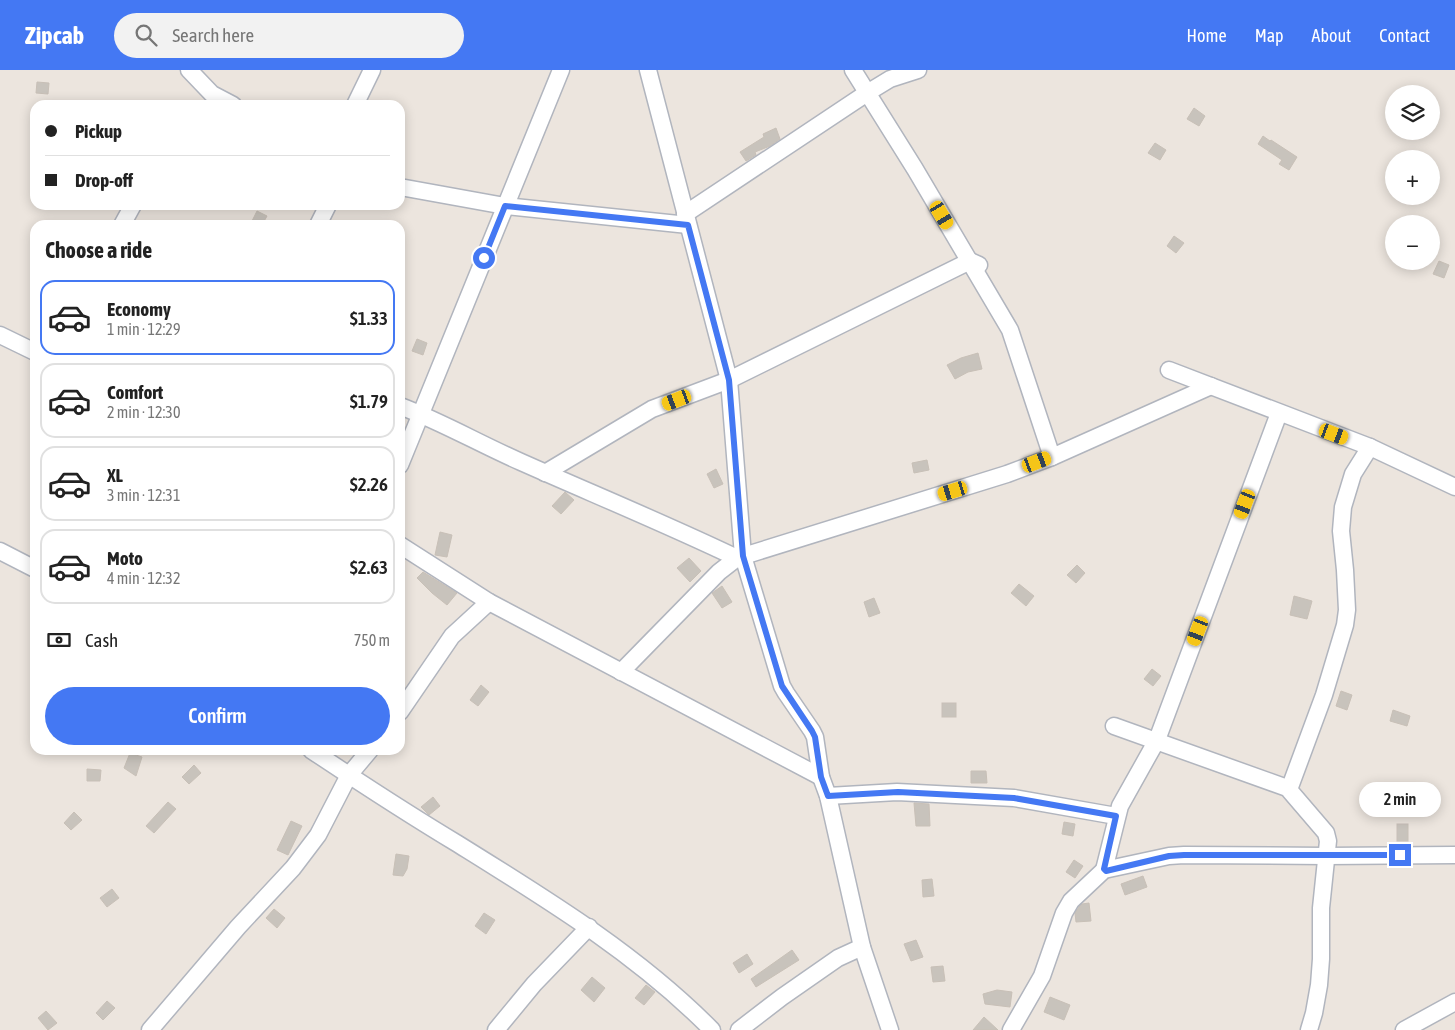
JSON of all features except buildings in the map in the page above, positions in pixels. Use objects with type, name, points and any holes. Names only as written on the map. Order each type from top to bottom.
[{"type":"street","points":[[188,70],[212,94],[223,100]]},
{"type":"street","points":[[357,100],[372,70]]},
{"type":"street","points":[[405,453],[561,70]]},
{"type":"street","points":[[648,70],[729,380],[740,557],[782,686],[815,737],[821,777],[828,796],[862,947],[890,1030]]},
{"type":"street","points":[[853,70],[974,263],[1010,330],[1052,456]]},
{"type":"street","points":[[405,188],[505,206],[687,220],[867,93],[890,80],[918,70]]},
{"type":"street","points":[[545,473],[652,409],[729,380],[974,263]]},
{"type":"street","points":[[0,335],[30,350]]},
{"type":"street","points":[[1170,370],[1370,448],[1455,487]]},
{"type":"street","points":[[621,672],[719,572],[740,557],[1007,474],[1211,386]]},
{"type":"street","points":[[405,408],[422,414],[545,473],[740,557]]},
{"type":"street","points":[[1011,1030],[1042,976],[1068,906],[1104,870],[1116,816],[1157,740],[1279,412]]},
{"type":"street","points":[[1290,789],[1324,695],[1345,625],[1346,570],[1341,531],[1343,504],[1353,474],[1370,448]]},
{"type":"street","points":[[405,548],[489,602],[821,777]]},
{"type":"street","points":[[0,551],[30,566]]},
{"type":"street","points":[[405,705],[452,636],[489,602]]},
{"type":"street","points":[[1114,726],[1290,789],[1326,833],[1328,841],[1321,908],[1319,985],[1310,1030]]},
{"type":"street","points":[[319,755],[589,928],[642,966],[712,1030]]},
{"type":"street","points":[[150,1030],[238,927],[293,868],[318,835],[349,775],[366,755]]},
{"type":"street","points":[[828,796],[898,792],[1014,798],[1116,816]]},
{"type":"street","points":[[1104,870],[1169,856],[1184,855],[1455,855]]},
{"type":"street","points":[[496,1030],[534,984],[589,928]]},
{"type":"street","points":[[740,1030],[782,997],[838,958],[862,947]]},
{"type":"street","points":[[1404,1030],[1455,1002]]},
{"type":"route","points":[[484,258],[505,206],[688,225],[729,380],[743,556],[782,686],[815,737],[821,777],[828,796],[898,792],[946,793],[1014,798],[1116,816],[1104,869],[1106,871],[1169,856],[1184,855],[1400,855]]}]
